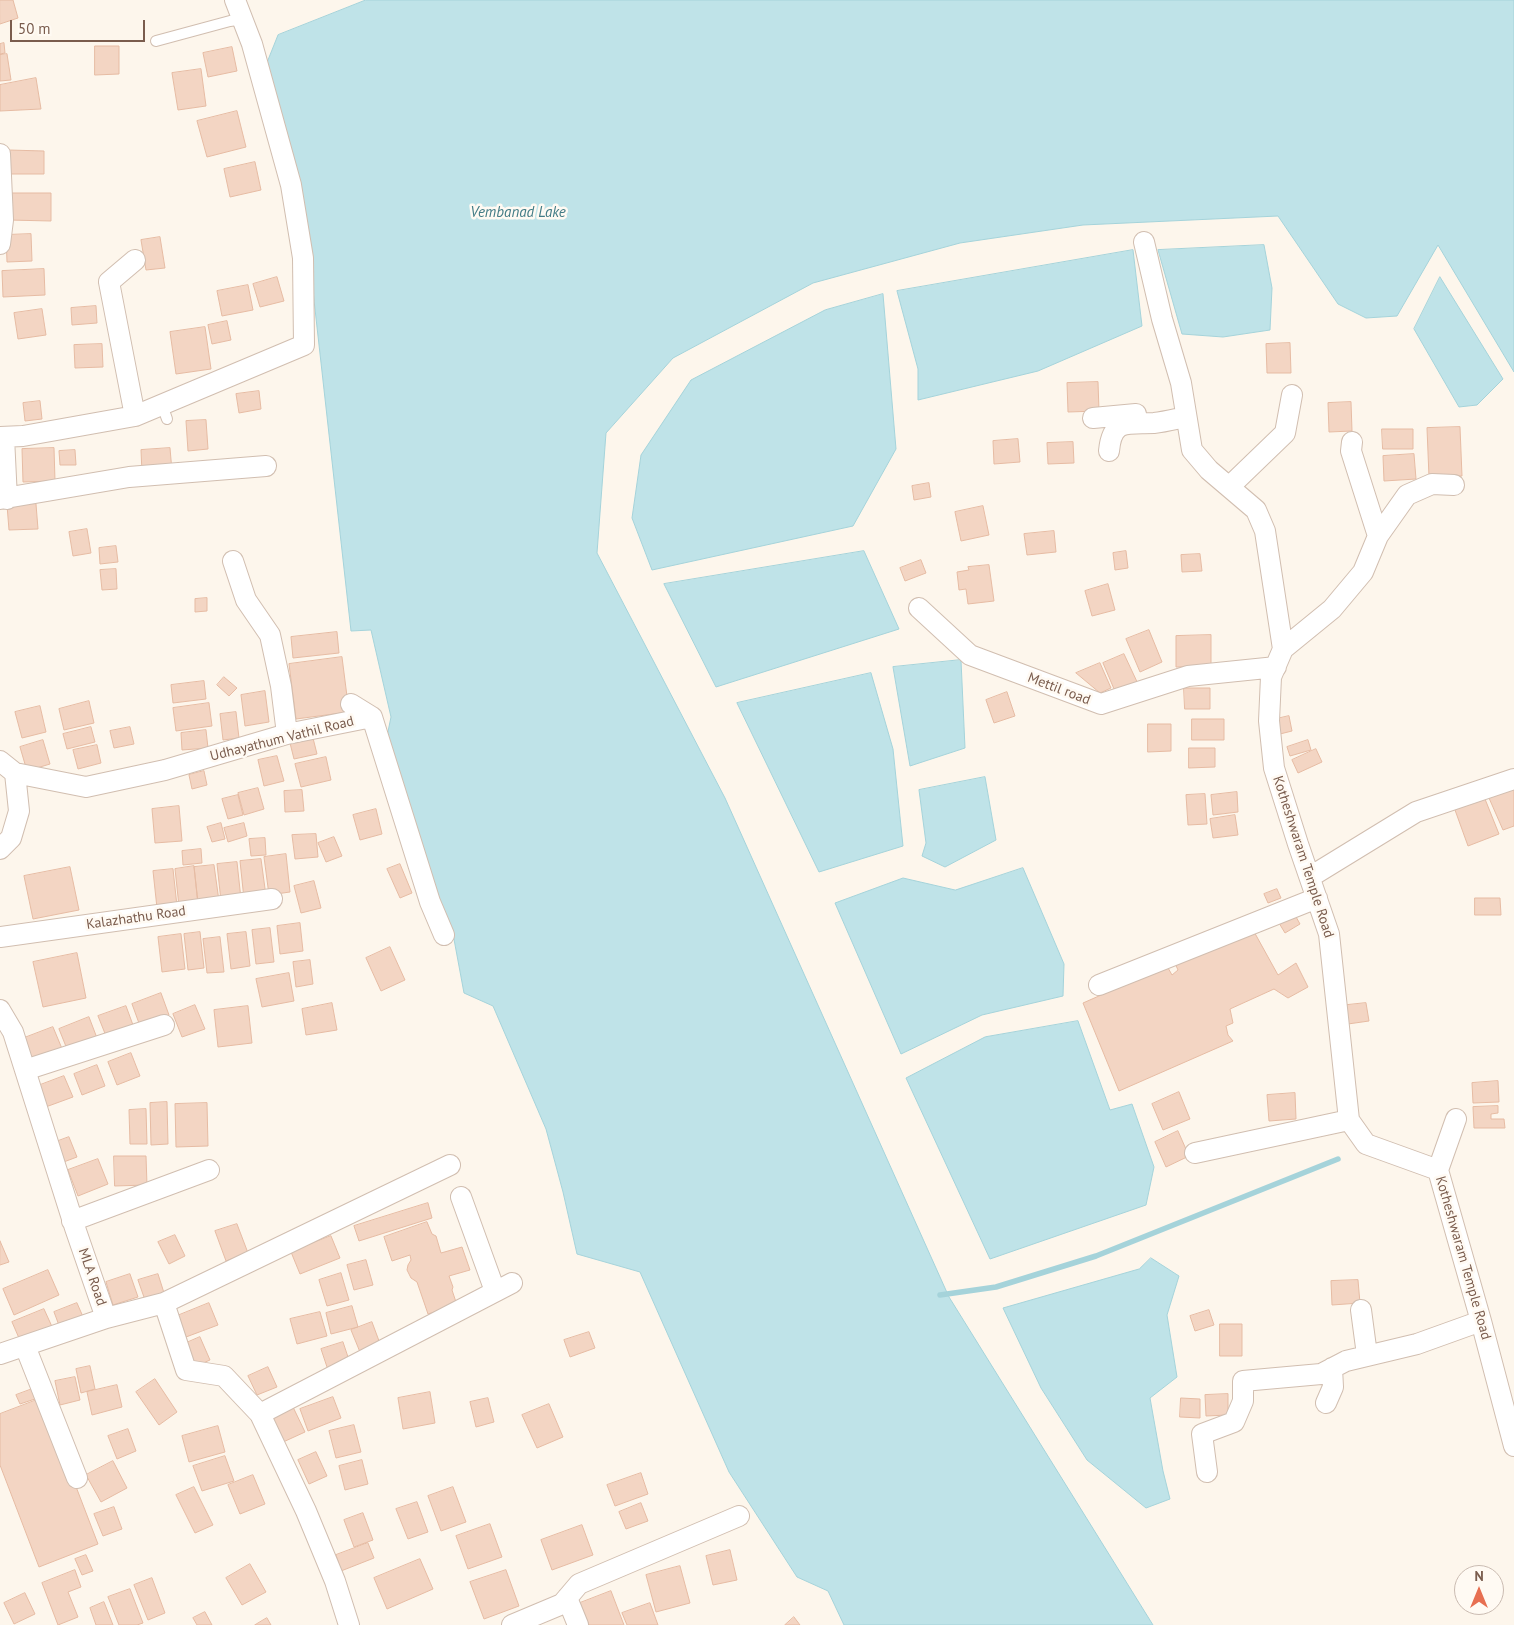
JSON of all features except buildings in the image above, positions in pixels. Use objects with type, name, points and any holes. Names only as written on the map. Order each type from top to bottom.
[{"type":"street","points":[[235,0],[252,44],[291,185],[303,258],[304,345],[164,412],[23,436],[2,437],[4,499],[129,477],[266,466]]},
{"type":"street","points":[[0,154],[3,220],[0,244]]},
{"type":"street","name":"Kotheshwaram Temple Road","points":[[1144,242],[1162,319],[1181,383],[1192,450],[1209,470],[1256,510],[1265,531],[1280,658],[1271,677],[1269,721],[1274,768],[1329,934],[1349,1120],[1366,1144],[1438,1170],[1513,1438]]},
{"type":"street","points":[[135,260],[109,282],[135,416]]},
{"type":"street","points":[[1229,486],[1284,433],[1292,396]]},
{"type":"street","points":[[1093,418],[1185,413]]},
{"type":"street","points":[[1109,452],[1110,438],[1118,427],[1132,422],[1156,423],[1185,413]]},
{"type":"street","points":[[1352,442],[1351,452],[1378,536]]},
{"type":"street","points":[[1280,658],[1332,609],[1363,572],[1378,536],[1407,495],[1432,484],[1454,485]]},
{"type":"street","points":[[233,561],[246,600],[270,635],[281,686],[288,734]]},
{"type":"street","name":"Mettil road","points":[[919,608],[970,655],[1101,704],[1188,676],[1280,658]]},
{"type":"street","points":[[351,704],[372,717]]},
{"type":"street","name":"Udhayathum Vathil Road","points":[[8,767],[86,787],[165,770],[288,734],[372,717],[430,902],[444,935]]},
{"type":"street","points":[[0,849],[11,838],[19,811],[8,767]]},
{"type":"street","points":[[1310,877],[1416,812],[1514,779]]},
{"type":"street","points":[[1099,985],[1317,898]]},
{"type":"street","name":"Kalazhathu Road","points":[[0,937],[272,899]]},
{"type":"street","name":"MLA Road","points":[[0,1010],[13,1032],[8,1045],[24,1070],[72,1221],[106,1318],[164,1303],[450,1165]]},
{"type":"street","points":[[24,1070],[164,1025]]},
{"type":"street","points":[[1438,1170],[1456,1119]]},
{"type":"street","points":[[1195,1153],[1349,1120]]},
{"type":"street","points":[[72,1221],[209,1170]]},
{"type":"street","points":[[260,1414],[503,1287],[461,1197]]},
{"type":"street","points":[[164,1303],[186,1370],[224,1376],[260,1414],[306,1512],[335,1580],[349,1625]]},
{"type":"street","points":[[1361,1310],[1367,1355]]},
{"type":"street","points":[[0,1354],[106,1318]]},
{"type":"street","points":[[1208,1472],[1202,1434],[1234,1422],[1243,1401],[1243,1382],[1321,1374],[1346,1361],[1417,1344],[1481,1321]]},
{"type":"street","points":[[24,1346],[77,1478]]},
{"type":"street","points":[[1326,1403],[1333,1387],[1332,1368]]},
{"type":"street","points":[[512,1625],[562,1604],[579,1584],[740,1516]]},
{"type":"street","points":[[567,1598],[578,1625]]},
{"type":"lane","points":[[156,41],[243,19]]},
{"type":"water","name":"Vembanad Lake","points":[[366,0],[1514,0],[1514,372],[1438,245],[1397,316],[1366,318],[1338,304],[1278,216],[1083,225],[960,243],[813,283],[673,358],[606,433],[597,553],[725,798],[949,1297],[1153,1625],[844,1625],[828,1591],[797,1577],[729,1472],[640,1272],[577,1254],[546,1129],[493,1006],[464,993],[453,934],[421,881],[424,849],[385,746],[391,717],[371,630],[351,631],[301,184],[266,65],[278,35]]},
{"type":"water","points":[[1264,245],[1272,288],[1270,330],[1223,337],[1182,334],[1158,250]]},
{"type":"water","points":[[1133,250],[1142,326],[1038,371],[918,400],[918,369],[897,291]]},
{"type":"water","points":[[1440,277],[1503,379],[1477,405],[1459,407],[1414,329]]},
{"type":"water","points":[[883,294],[896,449],[853,526],[652,570],[632,518],[641,455],[691,380],[825,310]]},
{"type":"water","points":[[864,551],[899,629],[716,687],[664,584]]},
{"type":"water","points":[[961,660],[965,748],[910,766],[893,667]]},
{"type":"water","points":[[871,673],[893,749],[903,846],[819,872],[737,703]]},
{"type":"water","points":[[985,777],[996,840],[945,867],[922,856],[926,843],[919,790]]},
{"type":"water","points":[[1023,868],[1064,964],[1063,996],[982,1015],[901,1054],[835,903],[903,878],[955,890]]},
{"type":"water","points":[[1078,1021],[1110,1110],[1132,1104],[1154,1167],[1146,1205],[990,1259],[906,1078],[985,1037]]},
{"type":"water","points":[[1151,1258],[1179,1276],[1167,1315],[1177,1377],[1150,1398],[1170,1499],[1146,1508],[1087,1460],[1041,1388],[1003,1308],[1139,1269]]},
{"type":"waterway","points":[[940,1295],[996,1287],[1096,1256],[1338,1159]]}]
